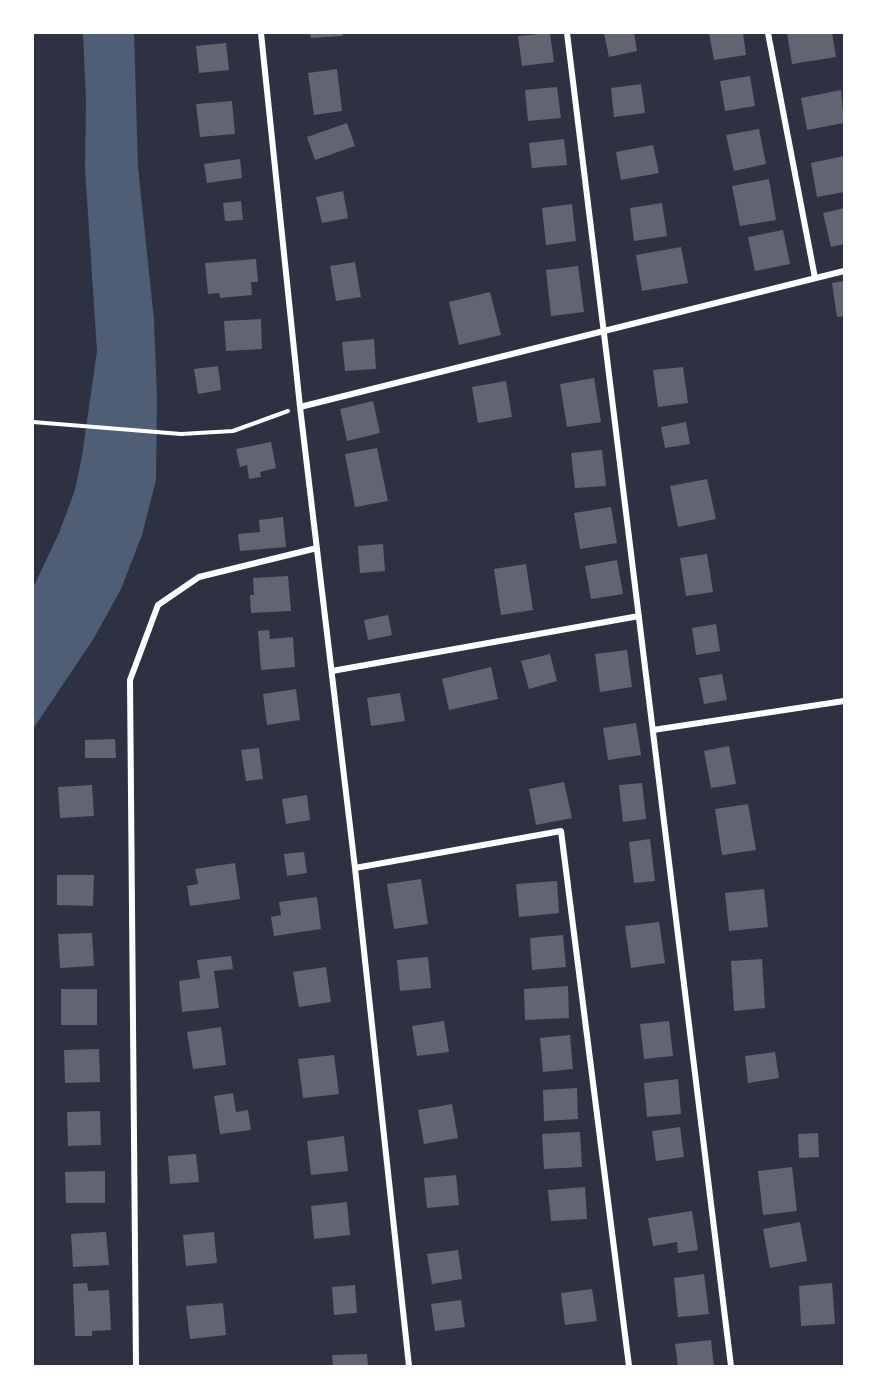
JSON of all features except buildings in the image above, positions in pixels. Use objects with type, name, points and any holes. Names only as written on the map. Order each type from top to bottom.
[{"type":"street","points":[[261,33],[300,407],[355,868],[410,1366]]},
{"type":"street","points":[[567,33],[731,1366]]},
{"type":"street","points":[[768,33],[816,278]]},
{"type":"street","points":[[300,407],[844,271]]},
{"type":"street","points":[[136,1366],[130,680],[158,605],[199,577],[317,548]]},
{"type":"street","points":[[332,671],[639,615]]},
{"type":"street","points":[[653,730],[844,701]]},
{"type":"street","points":[[355,868],[561,831],[629,1366]]},
{"type":"path","points":[[33,422],[181,434],[233,431],[300,407]]},
{"type":"water","points":[[83,33],[134,33],[138,167],[154,320],[157,397],[156,480],[142,535],[121,589],[94,638],[33,729],[33,588],[59,533],[75,490],[97,351],[85,168],[86,102]]}]
